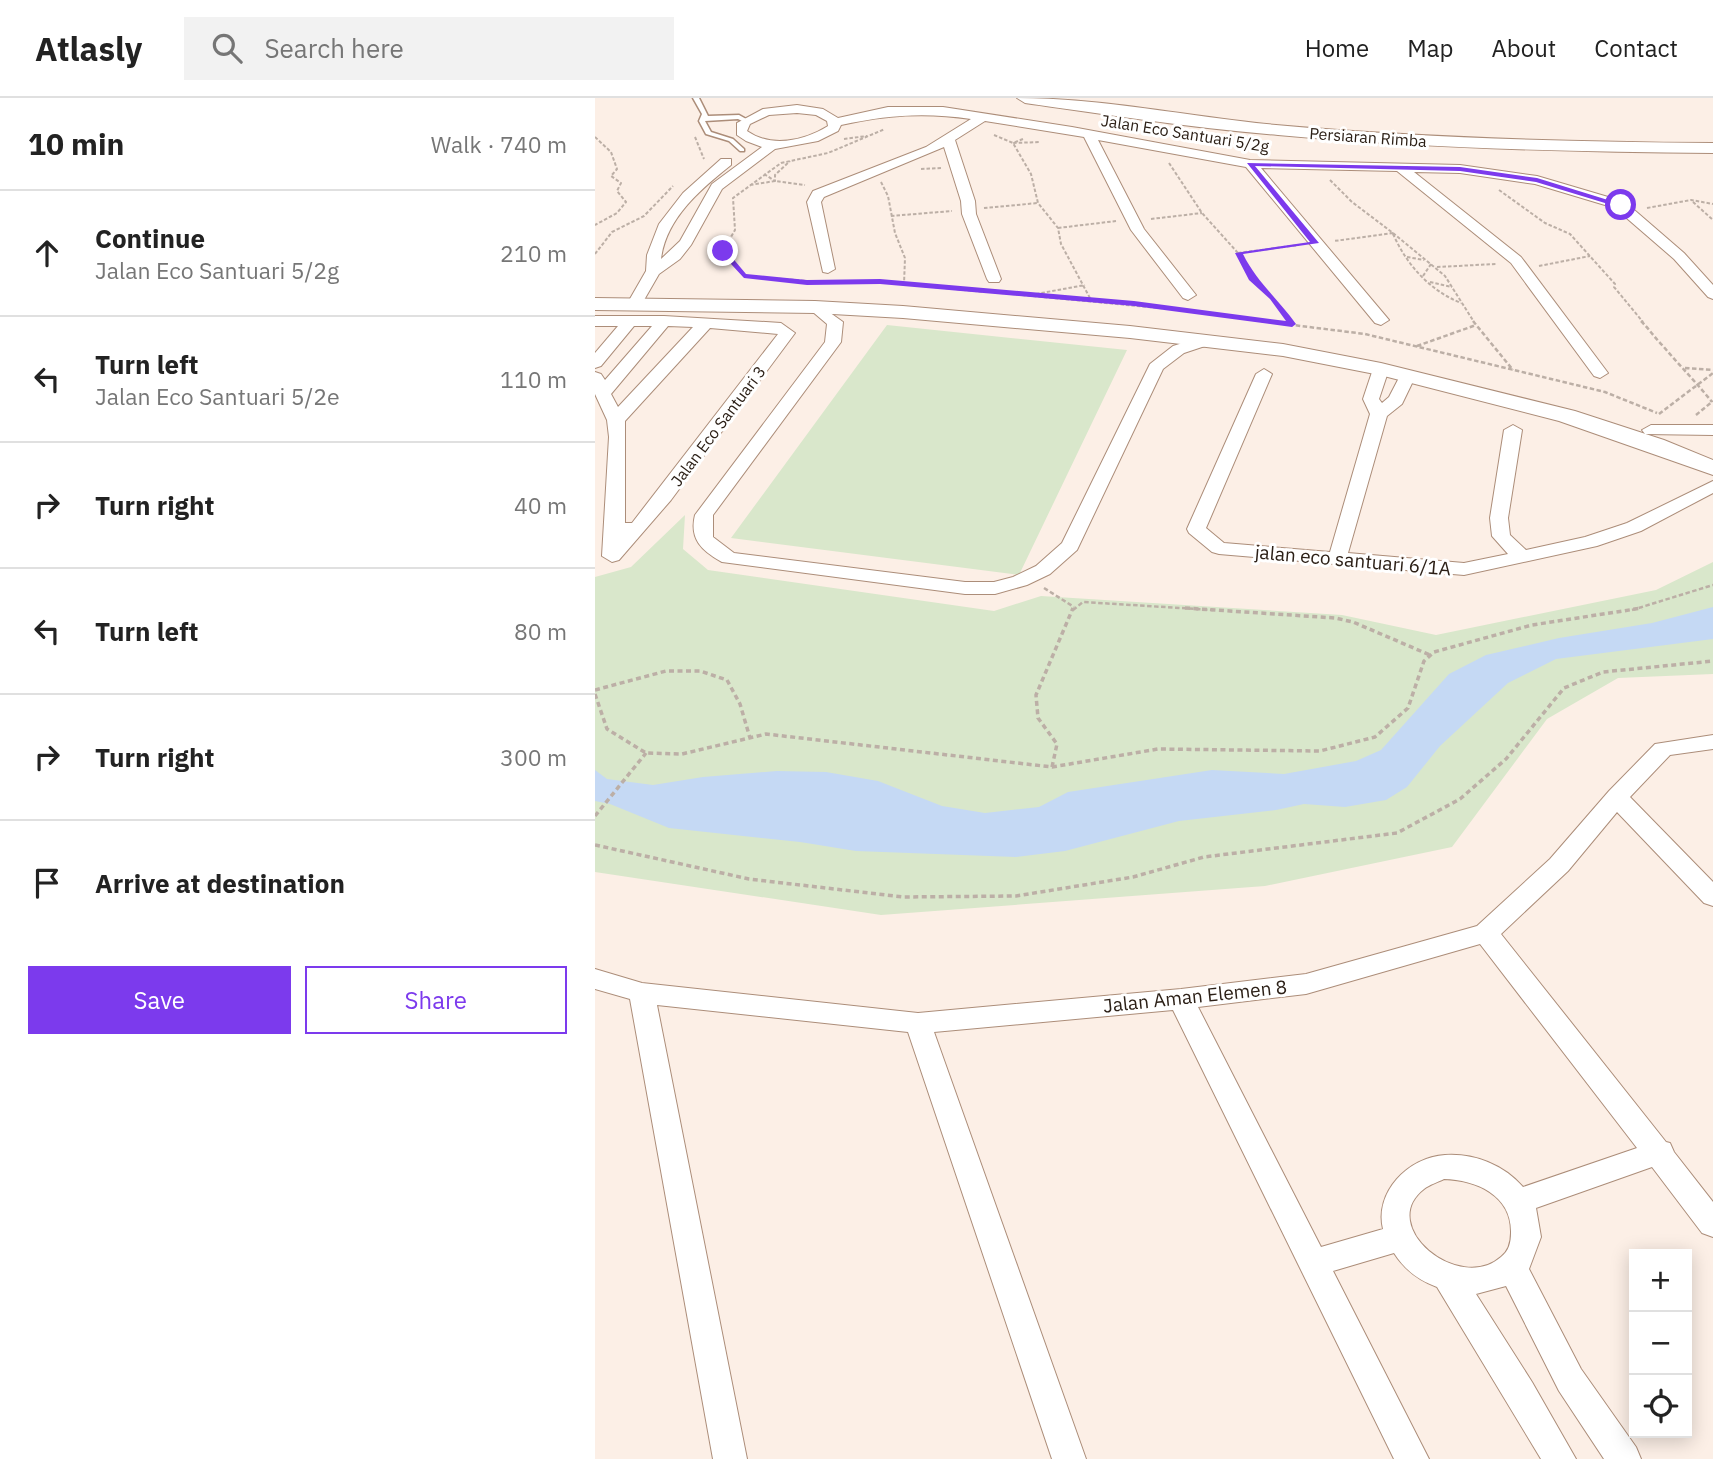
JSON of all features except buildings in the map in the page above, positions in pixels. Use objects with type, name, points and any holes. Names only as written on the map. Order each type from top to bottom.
[{"type":"street","name":"Persiaran Rimba","points":[[1025,98],[1213,124],[1349,136],[1530,145],[1713,148]]},
{"type":"street","name":"Persiaran Rimba","points":[[1083,98],[1216,116],[1375,130],[1528,138],[1713,141]]},
{"type":"street","points":[[653,271],[675,256],[686,242],[717,187],[771,146],[815,138],[827,134],[834,120],[811,110],[782,109],[750,118],[741,126],[741,132],[756,141],[785,143]]},
{"type":"street","name":"Jalan Eco Santuari 5/2g","points":[[834,120],[924,109],[1250,164],[1460,169],[1526,178],[1621,205],[1679,257],[1713,294]]},
{"type":"street","points":[[828,268],[814,202],[818,194],[949,141],[983,117]]},
{"type":"street","points":[[1090,135],[1138,230],[1188,295]]},
{"type":"street","points":[[595,363],[636,306],[653,271],[652,256],[657,243],[695,186],[756,141]]},
{"type":"street","points":[[949,141],[965,190],[969,214],[994,279]]},
{"type":"street","points":[[1250,164],[1381,320]]},
{"type":"street","points":[[1401,168],[1516,260],[1600,373]]},
{"type":"street","points":[[595,293],[636,306],[772,296],[905,303],[1286,340],[1386,358],[1655,422],[1713,430]]},
{"type":"street","points":[[595,304],[815,307],[902,312],[1283,350],[1408,375],[1567,416],[1713,468]]},
{"type":"street","name":"Jalan Eco Santuari 3","points":[[595,321],[636,306],[664,321],[781,328],[787,333],[665,496],[637,529]]},
{"type":"street","points":[[815,307],[835,321],[833,342],[704,515],[700,528],[705,541],[711,548],[729,558],[965,588],[995,588],[1027,578],[1043,570],[1070,546],[1156,367],[1178,348],[1205,341]]},
{"type":"street","points":[[604,558],[615,528],[618,437],[616,420],[600,385],[664,321]]},
{"type":"street","points":[[616,420],[705,324]]},
{"type":"street","points":[[1379,414],[1371,399],[1381,369]]},
{"type":"street","name":"jalan eco santuari 6/1A","points":[[1264,374],[1196,529],[1219,548],[1464,569],[1590,542],[1634,527],[1713,486]]},
{"type":"street","points":[[1337,559],[1379,414],[1396,400],[1408,375]]},
{"type":"street","points":[[1655,422],[1713,453]]},
{"type":"street","points":[[1513,430],[1499,518],[1501,536],[1522,556]]},
{"type":"street","points":[[615,528],[637,529]]},
{"type":"street","points":[[604,558],[637,529]]},
{"type":"street","name":"Jalan Aman Elemen 8","points":[[595,979],[642,993],[918,1023],[1181,999],[1306,984],[1486,933],[1559,865],[1617,797],[1664,749],[1713,742]]},
{"type":"street","points":[[1617,797],[1713,897]]},
{"type":"street","points":[[1486,933],[1660,1152],[1713,1224]]},
{"type":"street","points":[[642,993],[730,1459]]},
{"type":"street","points":[[1181,999],[1412,1459]]},
{"type":"street","points":[[918,1023],[1069,1459]]},
{"type":"street","points":[[1518,1201],[1660,1152]]},
{"type":"street","points":[[1441,1167],[1463,1167],[1484,1173],[1503,1184],[1518,1201],[1526,1218],[1528,1236],[1523,1253],[1512,1267],[1494,1278],[1472,1282],[1449,1279],[1428,1269],[1411,1255],[1399,1238],[1395,1218],[1397,1200],[1407,1184],[1422,1172],[1441,1167]]},
{"type":"street","points":[[1314,1263],[1399,1238]]},
{"type":"street","points":[[1512,1267],[1570,1380],[1624,1459]]},
{"type":"street","points":[[1449,1279],[1559,1459]]},
{"type":"lane","points":[[696,98],[708,133],[731,140],[742,150]]},
{"type":"lane","points":[[704,118],[750,118]]},
{"type":"path","points":[[924,109],[873,135],[828,153],[790,161],[771,169],[733,198],[734,230],[723,251],[744,276],[807,283],[904,284],[1091,300],[1365,334],[1514,372],[1605,391],[1655,422],[1671,418]]},
{"type":"path","points":[[969,127],[1013,143],[1031,174],[1038,203],[1058,228],[1067,258],[1085,285],[1091,300]]},
{"type":"path","points":[[691,129],[705,160]]},
{"type":"path","points":[[595,137],[611,152],[617,169],[611,176],[621,183],[617,191],[626,202],[618,213],[595,225]]},
{"type":"path","points":[[1167,160],[1202,213],[1238,253],[1251,279],[1273,298],[1292,324]]},
{"type":"path","points":[[764,174],[775,181],[775,175],[790,161]]},
{"type":"path","points":[[771,169],[775,175],[789,182]]},
{"type":"path","points":[[1326,176],[1352,202],[1445,276],[1476,325],[1514,372]]},
{"type":"path","points":[[878,177],[888,196],[895,233],[905,258],[904,284]]},
{"type":"path","points":[[595,254],[612,232],[644,216],[677,182]]},
{"type":"path","points":[[1494,186],[1545,223],[1570,234],[1615,284],[1614,287],[1661,345],[1713,401],[1695,416]]},
{"type":"path","points":[[1691,200],[1713,220]]},
{"type":"path","points":[[595,220],[607,218]]},
{"type":"path","points":[[1238,253],[1393,233]]},
{"type":"path","points":[[1393,233],[1400,251],[1444,298],[1463,304]]},
{"type":"path","points":[[1405,257],[1426,260]]},
{"type":"path","points":[[1423,275],[1431,264]]},
{"type":"path","points":[[1429,282],[1452,287]]},
{"type":"path","points":[[1030,295],[1085,285]]},
{"type":"path","points":[[1415,346],[1476,325]]},
{"type":"path","points":[[1685,368],[1713,372]]},
{"type":"path","points":[[1655,422],[1713,372]]},
{"type":"path","points":[[1027,578],[1074,607]]},
{"type":"path","points":[[750,738],[740,704],[727,680],[700,671],[666,671],[595,692],[607,729],[646,753],[682,754],[750,738],[766,734],[1052,767],[1158,749],[1320,751],[1375,737],[1408,708],[1424,661],[1430,655],[1532,625],[1640,609],[1713,585]]},
{"type":"path","points":[[1052,767],[1057,744],[1038,718],[1036,695],[1074,607],[1083,602],[1335,618],[1353,622],[1430,655]]},
{"type":"path","points":[[595,845],[749,879],[903,897],[1016,896],[1133,877],[1216,855],[1397,833],[1460,799],[1506,759],[1564,688],[1603,672],[1713,661]]},
{"type":"path","points":[[595,816],[646,753]]},
{"type":"green space","points":[[887,325],[1127,350],[1019,575],[731,538]]},
{"type":"green space","points":[[685,515],[683,549],[708,570],[994,611],[1041,596],[1342,615],[1436,635],[1656,590],[1713,562],[1713,674],[1618,678],[1547,719],[1452,847],[1265,886],[881,915],[595,872],[595,577],[631,567]]},
{"type":"water","points":[[1713,607],[1713,639],[1556,659],[1508,683],[1440,746],[1407,787],[1386,800],[1345,807],[1304,804],[1276,810],[1179,821],[1065,851],[1016,857],[856,851],[669,828],[610,804],[595,801],[595,770],[607,779],[653,785],[703,777],[777,771],[826,772],[878,781],[942,806],[985,813],[1039,807],[1068,792],[1212,770],[1284,774],[1356,761],[1381,750],[1449,674],[1486,655],[1559,638],[1652,623]]},
{"type":"route","points":[[723,251],[744,276],[807,283],[880,282],[1134,304],[1292,324],[1273,298],[1251,279],[1238,253],[1315,243],[1250,164],[1460,169],[1537,180],[1621,205]]}]
